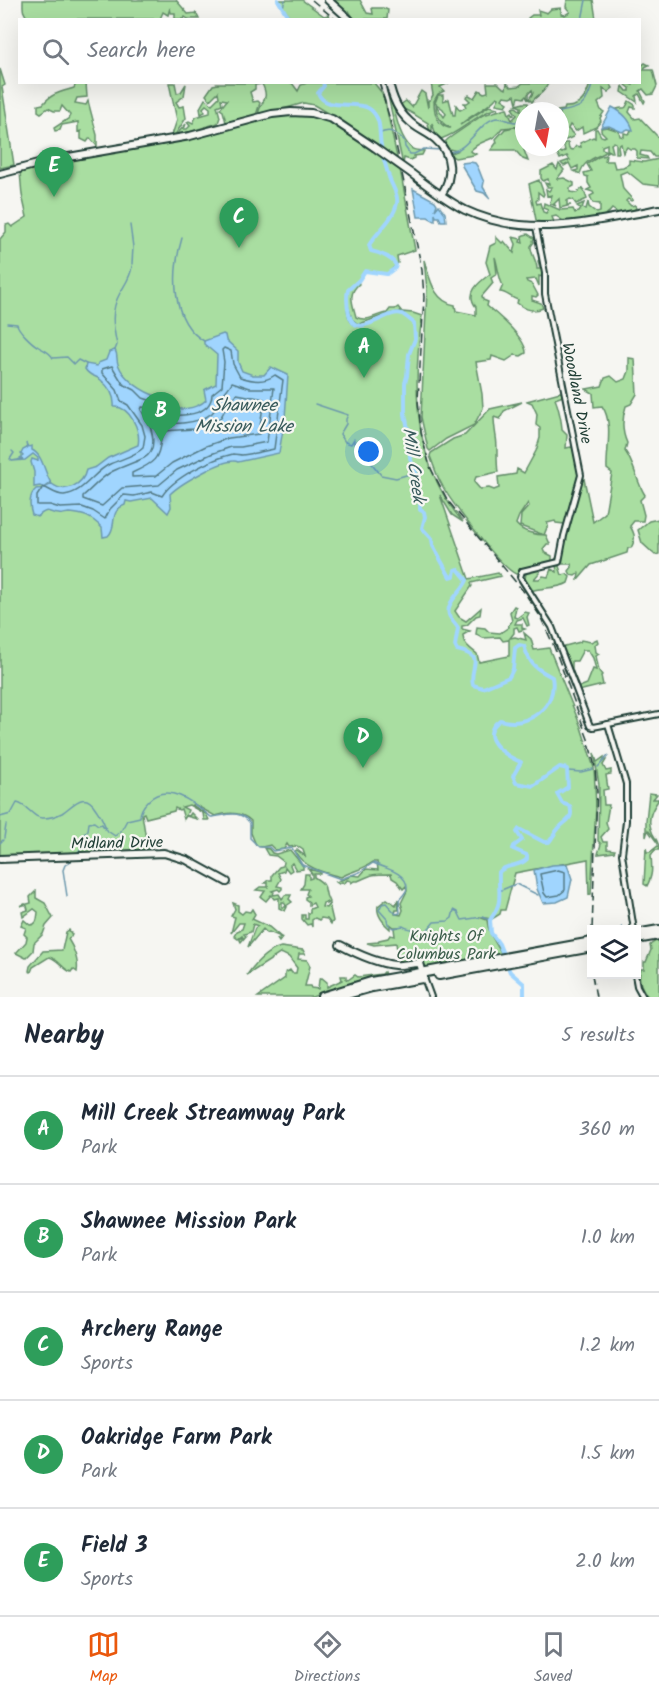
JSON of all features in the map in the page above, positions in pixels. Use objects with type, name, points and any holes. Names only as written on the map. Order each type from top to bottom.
[{"type":"highway","points":[[641,934],[659,930]]},
{"type":"highway","points":[[641,935],[659,935]]},
{"type":"highway","points":[[322,997],[364,983],[423,975],[587,946]]},
{"type":"highway","points":[[337,997],[423,975]]},
{"type":"main road","points":[[328,0],[348,18]]},
{"type":"main road","points":[[389,84],[393,99],[403,116],[433,138],[442,146],[447,155],[450,166],[449,177],[441,195]]},
{"type":"main road","points":[[0,174],[57,159],[190,136],[284,112],[304,112],[339,123],[441,195],[464,209],[487,218],[513,225],[536,227],[567,225],[659,209]]},
{"type":"main road","name":"Midland Drive","points":[[0,859],[159,853],[187,860],[227,882]]},
{"type":"main road","points":[[340,945],[367,958],[393,965],[418,963],[422,966],[423,975]]},
{"type":"street","name":"Woodland Drive","points":[[536,227],[545,273],[545,294],[581,475],[559,562],[522,572],[520,575],[552,627],[590,726],[608,724]]},
{"type":"street","points":[[634,925],[621,851],[626,821],[626,780],[608,724],[659,714]]},
{"type":"street","points":[[423,975],[431,997]]},
{"type":"street","points":[[636,979],[643,997]]},
{"type":"green space","points":[[23,0],[176,0],[188,14],[196,13],[198,18],[175,18],[175,13],[171,13],[170,8],[168,15],[163,12],[160,18],[28,18],[23,10]]},
{"type":"green space","points":[[278,0],[302,0],[324,16],[328,15],[332,18],[319,17],[290,18]]},
{"type":"green space","points":[[331,0],[360,0],[367,13],[373,14],[372,8],[388,10],[387,18],[353,18],[349,11],[347,14]]},
{"type":"green space","points":[[567,0],[593,0],[596,18],[528,18],[532,15],[539,15],[538,10],[547,13],[551,9],[561,8],[561,14],[565,15],[570,12],[566,7]]},
{"type":"green space","points":[[645,63],[649,65],[644,70],[653,70],[657,86],[653,94],[648,95],[643,89],[640,91],[644,103],[639,94],[636,96],[637,102],[622,92],[623,86],[630,91],[626,84],[641,84],[641,66]]},
{"type":"green space","points":[[0,69],[5,85],[2,87],[14,165],[0,168]]},
{"type":"green space","points":[[76,84],[86,84],[87,97],[77,98],[75,103],[86,105],[88,101],[97,135],[97,146],[90,138],[87,142],[81,139],[78,122],[62,125],[60,130],[55,131],[54,128],[68,119],[70,115],[62,106],[60,111],[48,108],[41,113],[38,111],[38,105],[43,104],[50,97],[74,88]]},
{"type":"green space","points":[[169,84],[175,84],[177,93],[181,92],[186,84],[184,96],[176,102],[179,107],[184,106],[186,118],[175,135],[172,135],[177,120]]},
{"type":"green space","points":[[262,84],[255,85],[255,89],[250,92],[253,102],[260,103],[256,115],[226,122],[223,111],[220,109],[227,100],[221,99],[222,104],[217,106],[220,117],[218,123],[177,134],[186,124],[184,129],[190,126],[187,122],[193,123],[196,117],[210,113],[210,108],[206,105],[203,108],[205,112],[201,114],[200,108],[205,99],[212,104],[219,97],[218,92],[210,100],[206,95],[213,85]]},
{"type":"green space","points":[[262,84],[293,84],[298,91],[304,84],[375,84],[385,101],[398,162],[349,126],[314,105],[304,103],[258,116],[265,98]]},
{"type":"green space","points":[[431,84],[447,84],[440,87],[444,91],[438,94],[434,105],[439,121],[445,126],[451,128],[445,125],[438,116],[436,105],[444,117],[446,114],[435,103],[438,95],[443,95],[443,101],[449,99],[453,115],[455,115],[456,105],[460,110],[466,107],[464,103],[470,101],[466,97],[469,95],[474,98],[479,90],[484,93],[488,92],[487,84],[499,84],[506,89],[507,84],[511,87],[522,84],[548,84],[545,90],[532,102],[529,99],[533,93],[532,90],[528,94],[528,100],[526,96],[519,97],[517,102],[515,95],[504,96],[502,99],[508,103],[506,106],[496,104],[499,98],[497,97],[460,125],[489,106],[498,108],[490,110],[441,139],[436,135],[432,123],[430,133],[428,123],[401,108],[400,105],[406,101],[412,107],[421,91],[425,94],[428,108],[428,100],[433,95]]},
{"type":"green space","points":[[590,84],[611,84],[613,88],[608,92],[603,89],[604,98],[598,103],[604,112],[600,118],[601,121],[596,127],[583,133],[582,127],[576,131],[570,125],[569,127],[569,107],[575,106],[585,97]]},
{"type":"green space","points":[[387,91],[389,91],[399,128],[406,142],[412,149],[424,151],[422,155],[414,156],[410,160],[404,158],[403,165]]},
{"type":"green space","points":[[629,101],[635,105],[635,108],[631,107],[629,112],[635,119],[640,118],[659,138],[659,157],[654,157],[650,152],[641,151],[640,155],[648,159],[637,158],[635,149],[627,147],[623,153],[621,144],[618,146],[619,153],[616,153],[614,142],[611,144],[613,152],[607,149],[607,144],[602,146],[602,149],[608,151],[587,162],[580,174],[574,171],[578,170],[578,166],[572,169],[569,163],[564,166],[561,163],[570,160],[567,156],[569,156],[569,149],[573,150],[576,146],[581,147],[580,143],[595,138],[595,129],[604,137],[606,136],[601,128],[607,127],[619,131],[620,136],[624,137],[624,133],[628,134],[631,131],[617,109],[625,108]]},
{"type":"green space","points":[[507,108],[509,114],[512,112],[514,115],[510,116],[512,120],[515,117],[515,127],[502,128],[495,136],[470,151],[476,154],[474,155],[455,158],[449,154],[457,151],[445,148],[445,142],[448,139],[483,115]]},
{"type":"green space","name":"Knights Of Columbus Park","points":[[287,114],[313,115],[335,123],[400,169],[415,250],[397,256],[398,263],[387,274],[365,271],[352,295],[356,317],[368,319],[398,307],[402,312],[422,316],[417,398],[425,451],[446,500],[463,522],[452,515],[440,495],[469,579],[498,573],[501,576],[471,583],[472,586],[455,611],[466,621],[481,608],[480,615],[462,626],[462,629],[470,631],[463,635],[464,641],[477,654],[479,662],[509,656],[509,640],[503,641],[500,637],[483,638],[476,634],[477,627],[485,628],[489,632],[500,633],[509,627],[512,621],[510,612],[514,606],[516,607],[514,617],[517,618],[525,612],[529,613],[527,617],[529,625],[527,626],[523,618],[517,620],[515,624],[522,624],[522,628],[525,629],[519,631],[517,627],[514,628],[514,633],[510,638],[526,640],[524,633],[531,639],[534,650],[549,648],[581,727],[594,768],[596,806],[591,894],[589,895],[588,859],[515,873],[505,910],[501,910],[500,914],[492,919],[479,917],[487,920],[491,935],[503,956],[425,969],[423,965],[399,964],[396,943],[374,945],[367,943],[378,942],[390,935],[395,936],[394,928],[399,927],[390,924],[390,929],[383,922],[378,906],[387,899],[396,905],[398,899],[399,910],[396,910],[395,914],[401,915],[403,910],[401,903],[407,891],[406,886],[403,889],[391,874],[373,875],[351,883],[347,880],[344,884],[336,882],[351,875],[360,876],[366,869],[378,870],[377,862],[341,877],[328,874],[308,865],[298,857],[295,851],[297,850],[305,856],[303,850],[297,846],[289,847],[287,844],[284,849],[275,850],[270,845],[262,847],[256,845],[251,833],[251,821],[243,815],[229,813],[215,816],[194,804],[192,805],[206,814],[209,820],[204,820],[203,813],[189,805],[182,807],[188,810],[186,815],[189,816],[191,813],[197,819],[186,816],[184,819],[181,809],[175,808],[174,811],[146,818],[144,813],[142,814],[148,852],[0,857],[0,239],[6,232],[6,225],[9,224],[12,227],[27,217],[20,172],[44,163],[183,139]],"holes":[[[347,302],[352,319],[358,324],[391,313],[402,312],[404,314],[395,314],[371,323],[357,325],[351,322]]]},
{"type":"green space","points":[[515,127],[515,150],[491,150],[497,142],[496,139],[505,129]]},
{"type":"green space","points":[[569,130],[574,135],[569,139]]},
{"type":"green space","points":[[606,155],[605,161],[613,161],[615,168],[629,164],[629,160],[644,162],[659,159],[659,186],[643,184],[627,171],[620,174],[623,189],[633,200],[626,201],[631,206],[635,205],[634,210],[618,213],[612,209],[598,218],[565,222],[556,216],[552,217],[554,222],[562,222],[542,224],[536,220],[529,184],[539,180],[544,194],[543,196],[538,192],[536,201],[537,204],[540,203],[543,212],[546,213],[548,210],[543,208],[544,203],[560,210],[573,209],[575,213],[581,209],[577,206],[584,203],[582,208],[586,209],[588,202],[589,207],[597,213],[600,212],[600,204],[593,203],[590,196],[594,194],[593,192],[587,190],[591,188],[588,177],[584,173],[591,171],[587,164]]},
{"type":"green space","points":[[559,164],[564,170],[557,179],[564,178],[574,183],[570,192],[577,193],[583,188],[587,199],[576,204],[570,199],[567,205],[571,205],[560,208],[559,199],[554,204],[556,206],[551,204],[552,195],[547,196],[546,189],[549,191],[552,187],[547,187],[545,183],[549,184],[548,179],[543,181],[541,171],[553,165],[557,170]]},
{"type":"green space","points":[[528,234],[534,238],[531,249],[537,269],[540,269],[538,261],[540,259],[544,275],[539,276],[539,286],[536,279],[526,280],[532,284],[538,295],[532,296],[532,300],[541,303],[543,308],[527,309],[517,303],[518,300],[500,292],[503,285],[495,257],[497,274],[491,278],[493,283],[482,296],[483,300],[488,302],[487,306],[517,334],[526,353],[521,356],[515,355],[506,361],[492,356],[491,360],[476,362],[483,408],[474,425],[446,439],[430,451],[421,417],[427,290],[424,260],[437,294],[448,303],[455,305],[456,311],[476,315],[472,293],[477,285],[490,274],[486,262],[490,246],[496,243],[496,237],[502,243],[504,241],[514,253],[516,244],[513,237],[521,239],[520,242],[523,243],[522,236]]},
{"type":"green space","points":[[629,358],[635,359],[637,394],[631,404],[626,406],[623,430],[627,443],[625,451],[645,495],[640,500],[644,515],[643,521],[634,521],[630,526],[634,539],[627,553],[591,565],[578,580],[579,573],[575,576],[569,571],[571,564],[562,564],[560,561],[565,534],[583,474],[593,522],[605,513],[612,473],[607,469],[609,428],[606,413],[602,406],[594,407],[593,393],[586,389],[602,386],[605,378],[611,376],[618,382],[626,379],[629,371]]},
{"type":"green space","points":[[560,392],[563,396],[555,399],[562,430],[567,435],[566,448],[574,449],[580,476],[562,545],[560,543],[564,524],[555,521],[547,523],[544,535],[550,544],[543,549],[552,556],[552,563],[561,547],[559,561],[516,574],[489,548],[455,505],[440,481],[430,456],[431,453],[453,439],[465,435],[490,409],[522,402],[504,411],[500,419],[494,417],[498,472],[476,477],[474,482],[480,489],[499,488],[498,477],[516,474],[517,469],[524,473],[536,451],[540,428],[536,425],[537,414],[532,403],[527,401]],"holes":[[[528,503],[529,506],[521,515],[520,526],[544,535],[525,531],[516,524],[519,516]]]},
{"type":"green space","points":[[659,519],[659,554],[655,555],[642,543],[638,530],[649,521]]},
{"type":"green space","points":[[556,565],[559,566],[562,575],[567,574],[570,577],[568,583],[531,591],[525,579],[526,573],[538,568],[540,572],[534,579],[548,577],[551,569],[557,572]]},
{"type":"green space","points":[[597,639],[598,642],[595,645],[596,652],[599,654],[596,656],[603,685],[578,691],[577,688],[587,684],[593,669],[596,670],[593,658],[588,650],[583,650],[577,661],[572,661],[572,670],[577,682],[575,683],[561,647],[581,640],[591,642]]},
{"type":"green space","points":[[594,753],[597,762],[604,757],[606,760],[603,765],[606,771],[611,770],[611,774],[606,775],[608,789],[603,790],[604,805],[609,805],[606,822],[608,829],[601,837],[603,842],[607,842],[607,849],[615,850],[598,854],[601,844],[598,841],[599,785]]},
{"type":"green space","points":[[649,793],[657,794],[653,799],[659,799],[650,817],[652,832],[658,844],[648,830],[646,837]]},
{"type":"green space","points":[[659,845],[659,850],[655,850],[651,855],[652,871],[647,886],[644,884],[646,848],[647,852],[650,852]]},
{"type":"green space","points":[[264,848],[276,854],[290,850],[303,866],[303,869],[296,870],[292,863],[290,865],[292,870],[289,872],[285,867],[284,871],[278,873],[281,879],[277,886],[282,889],[272,891],[273,895],[279,894],[282,899],[285,895],[291,895],[289,899],[292,902],[286,906],[282,902],[282,907],[287,907],[285,911],[279,908],[279,898],[274,899],[271,895],[266,901],[261,897],[265,891],[256,890],[260,887],[268,887],[268,883],[265,883],[272,880],[272,875],[283,866],[284,862],[276,856],[268,855]]},
{"type":"green space","points":[[308,869],[320,872],[320,874],[314,874],[314,877],[324,886],[329,902],[323,903],[322,907],[326,908],[329,904],[333,921],[331,924],[327,919],[315,918],[312,920],[312,927],[302,919],[302,915],[305,915],[305,919],[308,919],[310,909],[315,907],[313,903],[309,905],[305,899],[308,896],[306,894],[308,889],[301,889],[305,874],[309,874],[309,879],[312,878]]},
{"type":"green space","points":[[36,891],[36,898],[45,903],[53,918],[34,943],[33,951],[26,958],[16,953],[26,942],[27,937],[24,934],[26,928],[21,926],[24,920],[30,925],[34,924],[37,921],[38,912],[34,909],[23,917],[22,912],[28,910],[26,904],[31,903],[30,897]]},
{"type":"green space","points":[[233,903],[238,905],[238,911],[242,914],[252,909],[255,914],[252,919],[269,927],[281,937],[267,933],[263,929],[248,947],[255,928],[258,926],[253,924],[251,932],[244,934],[246,936],[241,942],[242,936],[238,939],[234,936],[242,929],[244,923],[239,923],[231,933],[235,917],[231,916],[235,909]]},
{"type":"green space","points":[[69,930],[72,935],[68,939],[76,955],[77,972],[73,969],[71,972],[68,971],[49,957],[33,967],[31,972],[29,971],[30,966],[43,951],[62,950],[66,932]]},
{"type":"green space","points":[[659,939],[659,997],[648,997],[641,983],[641,969],[644,969],[644,962],[651,950],[650,945]]},
{"type":"green space","points":[[281,947],[303,950],[305,954],[299,954],[298,959],[307,960],[310,966],[305,986],[311,988],[318,989],[319,980],[322,978],[327,982],[327,987],[342,980],[341,976],[346,976],[348,980],[355,975],[358,977],[384,972],[385,975],[398,973],[360,980],[312,997],[258,997],[285,978],[285,973],[290,970],[296,973],[297,968],[289,957],[281,953],[247,975],[262,958]]},
{"type":"water","points":[[612,107],[625,116],[633,130],[628,129],[622,132],[609,126],[601,127]]},
{"type":"water","points":[[462,163],[475,163],[478,168],[484,182],[483,187],[490,199],[484,193],[477,191],[462,166]]},
{"type":"water","points":[[413,189],[435,201],[437,204],[435,210],[439,205],[445,213],[446,221],[441,221],[435,213],[435,221],[428,217],[418,217]]},
{"type":"water","name":"Shawnee Mission Lake","points":[[223,334],[238,351],[238,362],[242,371],[253,375],[264,375],[271,367],[288,375],[285,418],[279,453],[224,463],[204,472],[170,494],[171,507],[168,513],[152,498],[126,501],[115,515],[111,532],[108,536],[103,537],[102,528],[83,515],[48,511],[37,517],[32,515],[30,504],[32,494],[36,489],[52,484],[62,488],[73,486],[81,480],[86,470],[138,445],[138,433],[133,420],[125,411],[114,407],[107,386],[85,369],[86,364],[97,366],[98,363],[106,360],[109,352],[115,350],[118,364],[129,380],[141,389],[159,397],[164,408],[192,407],[206,400],[204,390],[216,384],[217,355],[204,344],[204,341]]},
{"type":"water","points":[[26,443],[28,447],[32,446],[32,450],[39,456],[51,483],[44,488],[34,487],[31,462],[32,459],[38,461],[38,458],[33,454],[25,460],[12,461],[23,459],[20,458],[23,456],[21,454],[23,450],[27,448]]},
{"type":"water","points":[[567,864],[572,879],[568,897],[557,902],[543,903],[537,889],[534,870]]},
{"type":"waterway","name":"Mill Creek","points":[[278,0],[289,18]]},
{"type":"waterway","name":"Mill Creek","points":[[283,7],[285,0]]},
{"type":"waterway","points":[[582,18],[586,0]]},
{"type":"waterway","name":"Mill Creek","points":[[324,84],[318,93],[322,99],[334,104],[362,106],[375,115],[379,124],[383,157],[397,196],[397,203],[389,220],[369,245],[371,251],[391,260],[396,265],[395,268],[387,274],[365,271],[348,290],[347,305],[353,322],[358,325],[372,323],[396,313],[402,314],[414,323],[415,339],[409,354],[405,383],[405,414],[410,458],[418,477],[418,486],[415,490],[420,498],[420,510],[424,512],[425,517],[422,528],[432,539],[433,546],[450,577],[454,576],[455,570],[458,569],[467,580],[448,610],[458,628],[455,646],[457,650],[474,659],[473,685],[483,688],[509,677],[513,669],[515,648],[519,645],[524,646],[534,665],[552,677],[553,688],[550,698],[538,713],[520,721],[500,720],[493,726],[491,733],[492,739],[501,751],[521,762],[513,776],[516,783],[533,786],[560,767],[567,769],[568,787],[557,794],[562,803],[570,806],[569,819],[549,842],[544,842],[519,829],[517,832],[522,840],[513,849],[527,855],[527,859],[520,864],[505,867],[499,872],[499,903],[490,920],[491,933],[499,944],[510,972],[524,984],[524,997]]},
{"type":"waterway","points":[[569,110],[579,107],[586,101],[592,84]]},
{"type":"waterway","points":[[449,152],[462,147],[492,119],[500,118],[515,122]]},
{"type":"waterway","points":[[379,134],[386,131],[395,133],[404,140],[405,147],[410,154],[424,149],[441,150]]},
{"type":"waterway","points":[[130,225],[133,247],[132,264]]},
{"type":"waterway","points":[[182,238],[176,265],[176,294],[185,321],[204,341]]},
{"type":"waterway","points":[[115,350],[117,345],[114,325],[115,306],[132,266]]},
{"type":"waterway","points":[[7,323],[17,324],[29,339],[53,358],[67,357],[74,364],[78,360],[86,364]]},
{"type":"waterway","points":[[315,404],[348,415],[340,434],[345,442],[351,444],[354,439],[354,444],[357,441],[359,443],[355,451],[362,447],[362,443],[371,446],[364,451],[364,454],[376,452],[377,454],[370,461],[381,475],[396,478],[413,473],[418,481]]},
{"type":"waterway","points":[[12,451],[14,453],[10,459],[12,461]]},
{"type":"waterway","points":[[598,767],[608,756]]},
{"type":"waterway","points":[[568,771],[581,772],[593,769]]},
{"type":"waterway","points":[[0,817],[11,814],[17,803],[40,818],[44,818],[62,813],[79,801],[87,800],[92,803],[99,814],[106,830],[115,836],[127,820],[140,817],[142,808],[156,795],[172,794],[181,796],[211,817],[237,814],[246,818],[250,823],[250,838],[259,847],[269,847],[273,851],[292,848],[302,865],[341,879],[360,872],[373,863],[399,874],[407,888],[399,900],[400,913],[396,914],[386,903],[382,904],[379,910],[393,928],[403,926],[425,933],[434,922],[448,921],[452,918],[454,910],[458,912],[462,920],[482,917],[490,920]]},
{"type":"waterway","points":[[76,854],[84,844],[84,834],[88,830],[89,823],[102,824],[105,829]]},
{"type":"waterway","points":[[4,838],[6,825]]},
{"type":"waterway","points":[[0,843],[3,840]]},
{"type":"waterway","points":[[67,896],[63,870],[65,865],[74,859]]},
{"type":"waterway","points":[[499,891],[516,884],[538,895]]},
{"type":"waterway","points":[[641,943],[646,941]]},
{"type":"railway","points":[[312,0],[334,18]]},
{"type":"railway","points":[[380,84],[393,130],[422,270],[424,297],[418,400],[421,433],[430,467],[448,501],[524,592],[540,616],[553,644],[588,739],[595,767],[597,792],[592,925]]},
{"type":"railway","points":[[593,979],[596,997]]},
{"type":"place","name":"Field 3","points":[[54,197]]},
{"type":"place","name":"Archery Range","points":[[239,248]]},
{"type":"place","name":"Mill Creek Streamway Park","points":[[364,378]]},
{"type":"place","name":"Shawnee Mission Park","points":[[161,442]]},
{"type":"place","name":"Oakridge Farm Park","points":[[363,768]]}]
